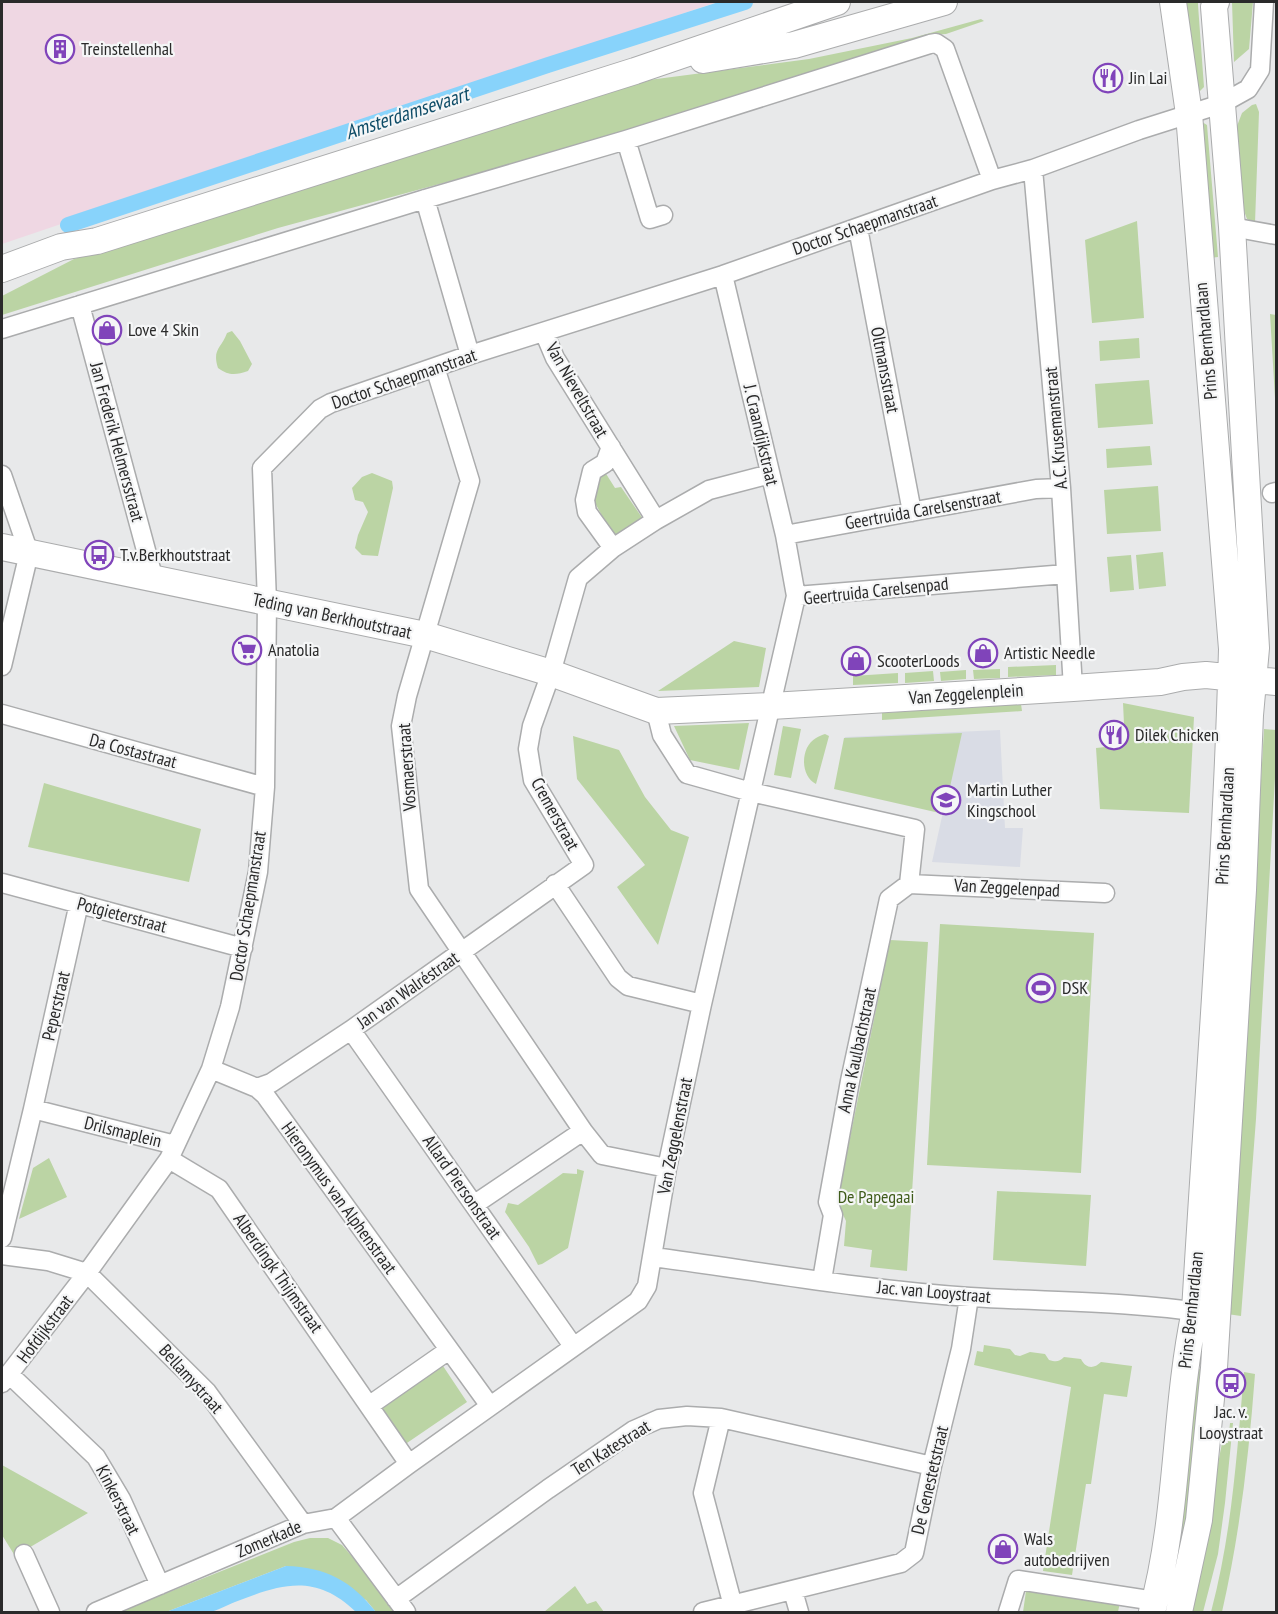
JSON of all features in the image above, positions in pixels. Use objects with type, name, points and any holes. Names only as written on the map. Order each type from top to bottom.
[{"type":"main road","points":[[2,269],[61,248],[97,241],[635,71],[837,2]]},
{"type":"main road","points":[[635,71],[794,45],[944,2]]},
{"type":"main road","name":"Prins Bernhardlaan","points":[[1173,2],[1189,114],[1232,633],[1254,686]]},
{"type":"main road","name":"Prins Bernhardlaan","points":[[1179,1612],[1199,1520],[1207,1452],[1206,1313],[1221,889],[1254,686],[1256,648],[1232,228],[1214,3]]},
{"type":"main road","points":[[2,287],[97,241]]},
{"type":"main road","name":"Teding van Berkhoutstraat","points":[[2,547],[425,635],[551,673],[656,711]]},
{"type":"main road","name":"Van Zeggelenplein","points":[[656,711],[1160,682],[1181,687],[1254,686]]},
{"type":"main road","name":"Prins Bernhardlaan","points":[[1154,1607],[1173,1497],[1186,1355],[1206,1313]]},
{"type":"street","points":[[1221,104],[1248,89],[1260,70],[1264,2]]},
{"type":"street","points":[[2,329],[626,140],[936,43],[945,49],[992,180]]},
{"type":"street","name":"Doctor Schaepmanstraat","points":[[172,1152],[211,1069],[230,1007],[258,872],[265,787],[267,602],[262,468],[320,409],[331,403],[470,355],[723,274],[992,180],[1033,169],[1221,104]]},
{"type":"street","points":[[626,140],[650,219],[663,214]]},
{"type":"street","name":"A.C. Krusemanstraat","points":[[1033,169],[1061,488],[1073,688]]},
{"type":"street","points":[[425,199],[470,355]]},
{"type":"street","name":"Oltmansstraat","points":[[858,228],[912,512]]},
{"type":"street","points":[[1232,228],[1276,235]]},
{"type":"street","name":"J. Craandijkstraat","points":[[723,274],[785,536],[796,596]]},
{"type":"street","name":"Jan Frederik Helmersstraat","points":[[80,305],[154,579]]},
{"type":"street","name":"Van Nieveltstraat","points":[[544,332],[555,358],[656,520]]},
{"type":"street","name":"Vosmaerstraat","points":[[435,367],[470,481],[407,696],[401,726],[419,889],[583,1131],[602,1155],[667,1168]]},
{"type":"street","points":[[611,447],[605,463],[592,471],[585,500],[587,512],[614,548]]},
{"type":"street","points":[[656,520],[709,490],[770,474]]},
{"type":"street","points":[[2,475],[29,553],[2,666]]},
{"type":"street","name":"Geertruida Carelsenstraat","points":[[785,536],[1036,489],[1061,488]]},
{"type":"street","name":"Cremerstraat","points":[[555,884],[584,865],[533,780],[528,749],[532,726],[551,673],[578,578],[614,548],[656,520]]},
{"type":"street","name":"Geertruida Carelsenpad","points":[[771,706],[796,596],[1066,574]]},
{"type":"street","points":[[751,792],[771,706]]},
{"type":"street","points":[[656,711],[662,735],[687,774],[751,792],[915,829],[909,884]]},
{"type":"street","name":"Da Costastraat","points":[[2,714],[265,787]]},
{"type":"street","name":"Van Zeggelenstraat","points":[[336,1518],[638,1301],[647,1286],[667,1168],[751,792]]},
{"type":"street","name":"Potgieterstraat","points":[[2,883],[243,948]]},
{"type":"street","points":[[555,884],[618,978],[628,986],[702,1004]]},
{"type":"street","name":"Jan van Walréstraat","points":[[257,1088],[271,1083],[351,1030],[555,884]]},
{"type":"street","name":"Van Zeggelenpad","points":[[909,884],[1105,893]]},
{"type":"street","name":"Anna Kaulbachstraat","points":[[822,1280],[833,1215],[828,1202],[849,1081],[889,899],[909,884]]},
{"type":"street","name":"Peperstraat","points":[[33,1109],[79,903]]},
{"type":"street","name":"Allard Piersonstraat","points":[[351,1030],[573,1346]]},
{"type":"street","name":"Hieronymus van Alphenstraat","points":[[211,1069],[257,1088],[265,1095],[449,1350]]},
{"type":"street","points":[[2,1238],[33,1109]]},
{"type":"street","name":"Drilsmaplein","points":[[33,1109],[172,1152],[87,1273]]},
{"type":"street","points":[[474,1204],[583,1131]]},
{"type":"street","name":"Alberdingk Thijmstraat","points":[[172,1152],[219,1189],[370,1405]]},
{"type":"street","points":[[2,1255],[48,1261],[87,1273]]},
{"type":"street","name":"Jac. van Looystraat","points":[[653,1257],[969,1297],[1153,1305],[1206,1313]]},
{"type":"street","name":"Hofdijkstraat","points":[[6,1379],[87,1273]]},
{"type":"street","name":"Bellamystraat","points":[[87,1273],[207,1392],[303,1524]]},
{"type":"street","name":"De Genestetstraat","points":[[703,1612],[901,1563],[914,1553],[932,1466],[962,1349],[969,1297]]},
{"type":"street","points":[[409,1464],[370,1405],[449,1350],[490,1406]]},
{"type":"street","name":"Kinkerstraat","points":[[6,1379],[96,1457],[121,1499],[160,1585]]},
{"type":"street","name":"Ten Katestraat","points":[[401,1606],[548,1489],[634,1430],[659,1419],[687,1416],[721,1418],[932,1466]]},
{"type":"street","points":[[721,1418],[703,1493],[733,1606]]},
{"type":"street","points":[[336,1518],[401,1606]]},
{"type":"street","name":"Zomerkade","points":[[96,1612],[303,1524],[336,1518]]},
{"type":"street","points":[[24,1554],[50,1612]]},
{"type":"street","points":[[1008,1612],[1018,1580],[1154,1607]]},
{"type":"street","points":[[793,1591],[799,1612]]},
{"type":"shaded area","points":[[2,2],[717,2],[2,244]]},
{"type":"shaded area","name":"Martin Luther Kingschool","points":[[1000,730],[1005,828],[1023,828],[1020,867],[932,862],[943,812],[836,788],[845,737]]},
{"type":"green space","points":[[1185,2],[1198,2],[1204,87],[1200,91],[1196,88]]},
{"type":"green space","points":[[1232,2],[1253,2],[1249,49],[1234,62]]},
{"type":"green space","points":[[981,19],[984,21],[946,34],[931,35],[899,44],[572,148],[278,228],[2,315],[2,296],[74,259],[641,81],[809,59],[912,38]]},
{"type":"green space","points":[[1256,104],[1259,112],[1255,223],[1247,219],[1243,208],[1237,126],[1242,113]]},
{"type":"green space","points":[[1202,122],[1207,125],[1218,257],[1210,258]]},
{"type":"green space","points":[[1137,221],[1144,318],[1092,323],[1085,240]]},
{"type":"green space","points":[[1270,314],[1276,315],[1275,398]]},
{"type":"green space","points":[[232,331],[252,364],[248,371],[236,374],[222,371],[216,362],[218,349],[227,333]]},
{"type":"green space","points":[[1139,338],[1140,358],[1100,361],[1099,341]]},
{"type":"green space","points":[[1149,380],[1153,424],[1098,428],[1095,384]]},
{"type":"green space","points":[[1150,446],[1152,465],[1107,468],[1106,449]]},
{"type":"green space","points":[[603,469],[615,488],[621,487],[643,519],[614,538],[594,501],[599,475]]},
{"type":"green space","points":[[372,473],[392,481],[393,488],[378,556],[362,555],[355,548],[368,512],[363,502],[355,500],[352,488],[362,477]]},
{"type":"green space","points":[[1158,486],[1161,531],[1107,534],[1104,490]]},
{"type":"green space","points":[[1163,552],[1166,586],[1139,589],[1136,555]]},
{"type":"green space","points":[[1131,555],[1134,590],[1110,592],[1107,557]]},
{"type":"green space","points":[[734,641],[766,648],[759,687],[658,691]]},
{"type":"green space","points":[[1056,665],[1056,675],[1008,677],[1008,667]]},
{"type":"green space","points":[[1000,669],[1000,678],[974,679],[973,670]]},
{"type":"green space","points":[[966,670],[966,679],[941,681],[940,672]]},
{"type":"green space","points":[[933,671],[934,681],[905,683],[905,673]]},
{"type":"green space","points":[[898,673],[898,683],[853,685],[853,676]]},
{"type":"green space","points":[[1123,703],[1194,717],[1189,813],[1100,809],[1096,748],[1125,745]]},
{"type":"green space","points":[[1021,704],[1022,711],[882,720],[882,713]]},
{"type":"green space","points":[[749,723],[739,770],[690,760],[674,726]]},
{"type":"green space","points":[[783,726],[801,729],[791,778],[774,775]]},
{"type":"green space","points":[[1264,729],[1276,730],[1276,760],[1256,1119],[1241,1316],[1227,1314]]},
{"type":"green space","points":[[962,733],[944,814],[834,789],[844,738]]},
{"type":"green space","points":[[825,734],[829,736],[816,784],[807,775],[805,754],[811,742]]},
{"type":"green space","points":[[573,736],[619,750],[645,797],[671,830],[689,837],[658,945],[617,887],[645,865],[577,779]]},
{"type":"green space","points":[[44,783],[201,829],[189,882],[28,847]]},
{"type":"green space","points":[[940,924],[1094,933],[1081,1173],[927,1165]]},
{"type":"green space","name":"De Papegaai","points":[[890,940],[928,942],[907,1271],[870,1267],[872,1250],[844,1246],[846,1221],[837,1202]]},
{"type":"green space","points":[[49,1158],[67,1197],[19,1219],[33,1168]]},
{"type":"green space","points":[[577,1169],[584,1171],[568,1248],[538,1265],[529,1247],[505,1212],[508,1203],[518,1205],[563,1173],[577,1174]]},
{"type":"green space","points":[[997,1191],[1091,1195],[1086,1266],[993,1260]]},
{"type":"green space","points":[[984,1345],[1010,1349],[1015,1355],[1020,1356],[1030,1352],[1045,1354],[1049,1360],[1054,1361],[1059,1361],[1064,1357],[1081,1359],[1085,1365],[1090,1367],[1101,1362],[1132,1366],[1127,1397],[1104,1394],[1091,1484],[1086,1484],[1072,1575],[1043,1571],[1071,1387],[974,1365],[977,1351],[983,1352]]},
{"type":"green space","points":[[443,1366],[467,1402],[404,1445],[381,1409]]},
{"type":"green space","points":[[1195,1369],[1205,1369],[1198,1458],[1170,1612],[1161,1612]]},
{"type":"green space","points":[[1244,1372],[1255,1374],[1243,1493],[1222,1612],[1211,1612],[1229,1523]]},
{"type":"green space","points":[[1230,1423],[1233,1423],[1218,1554],[1203,1612],[1189,1612],[1222,1443],[1228,1443]]},
{"type":"green space","points":[[2,1465],[88,1513],[15,1556],[2,1535]]},
{"type":"green space","points":[[310,1538],[328,1538],[342,1545],[369,1576],[395,1612],[376,1612],[366,1600],[286,1566],[166,1612],[119,1612],[294,1542]]},
{"type":"green space","points":[[1027,1584],[1121,1597],[1118,1612],[1023,1612]]},
{"type":"green space","points":[[575,1586],[587,1604],[596,1601],[604,1612],[544,1612]]},
{"type":"water","points":[[286,1566],[313,1569],[337,1578],[357,1592],[376,1612],[356,1612],[326,1591],[298,1586],[268,1590],[204,1613],[166,1612]]},
{"type":"waterway","name":"Amsterdamsevaart","points":[[68,225],[745,2]]},
{"type":"place","name":"Treinstellenhal","points":[[60,49]]},
{"type":"place","name":"Jin Lai","points":[[1108,78]]},
{"type":"place","name":"Love 4 Skin","points":[[107,330]]},
{"type":"place","name":"T.v.Berkhoutstraat","points":[[99,555]]},
{"type":"place","name":"Anatolia","points":[[247,650]]},
{"type":"place","name":"Artistic Needle","points":[[983,653]]},
{"type":"place","name":"ScooterLoods","points":[[856,661]]},
{"type":"place","name":"Dilek Chicken","points":[[1114,735]]},
{"type":"place","name":"Martin Luther Kingschool","points":[[946,800]]},
{"type":"place","name":"DSK","points":[[1041,988]]},
{"type":"place","name":"Jac. v. Looystraat","points":[[1231,1383]]},
{"type":"place","name":"Wals autobedrijven","points":[[1003,1549]]}]
